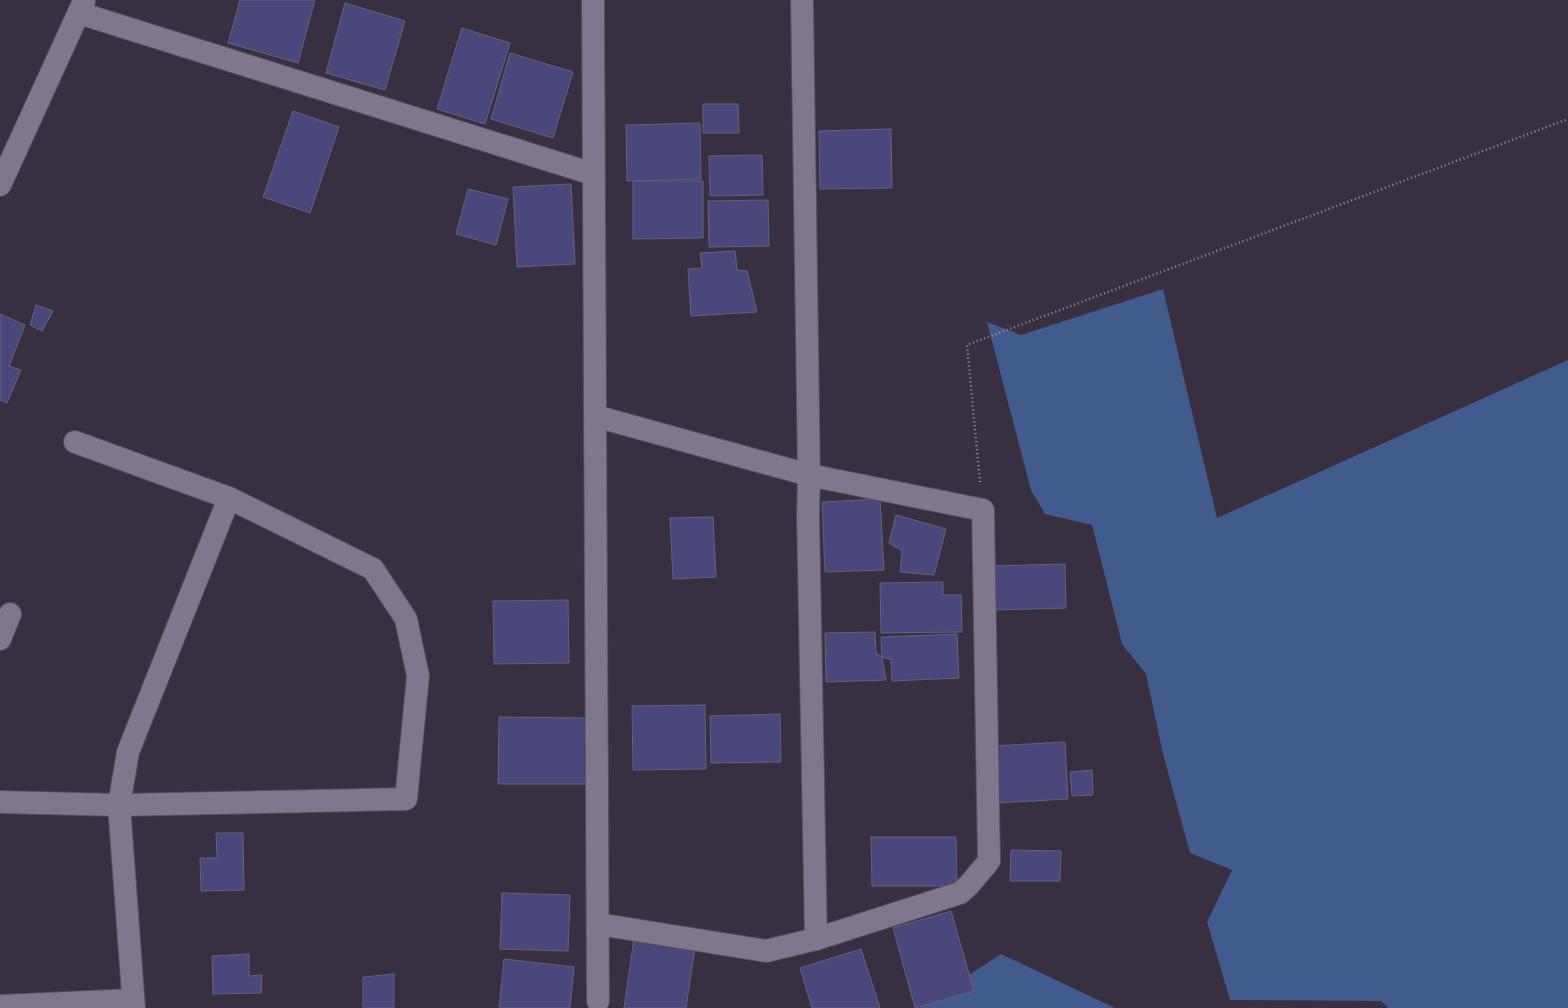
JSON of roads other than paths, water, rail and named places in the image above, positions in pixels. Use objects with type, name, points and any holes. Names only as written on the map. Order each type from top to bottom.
[{"type":"street","points":[[592,0],[598,1001]]},
{"type":"street","points":[[802,0],[809,474],[808,515],[816,939]]},
{"type":"street","points":[[0,185],[82,7],[593,174]]},
{"type":"street","points":[[595,416],[809,474],[983,510],[989,861],[969,885],[960,893],[816,939],[766,951],[598,924]]},
{"type":"street","points":[[0,802],[119,805],[406,799],[418,676],[406,619],[373,569],[229,498],[75,442]]},
{"type":"street","points":[[0,1006],[133,1004],[119,805],[128,752],[229,498]]},
{"type":"street","points":[[0,639],[10,614]]},
{"type":"water","points":[[1163,289],[1217,518],[1568,360],[1568,1008],[1388,1008],[1381,1001],[1230,1000],[1207,922],[1232,870],[1190,853],[1163,754],[1146,674],[1122,644],[1092,525],[1045,514],[1031,490],[987,322],[1021,335]]},
{"type":"water","points":[[1001,954],[1115,1008],[919,1008]]}]
